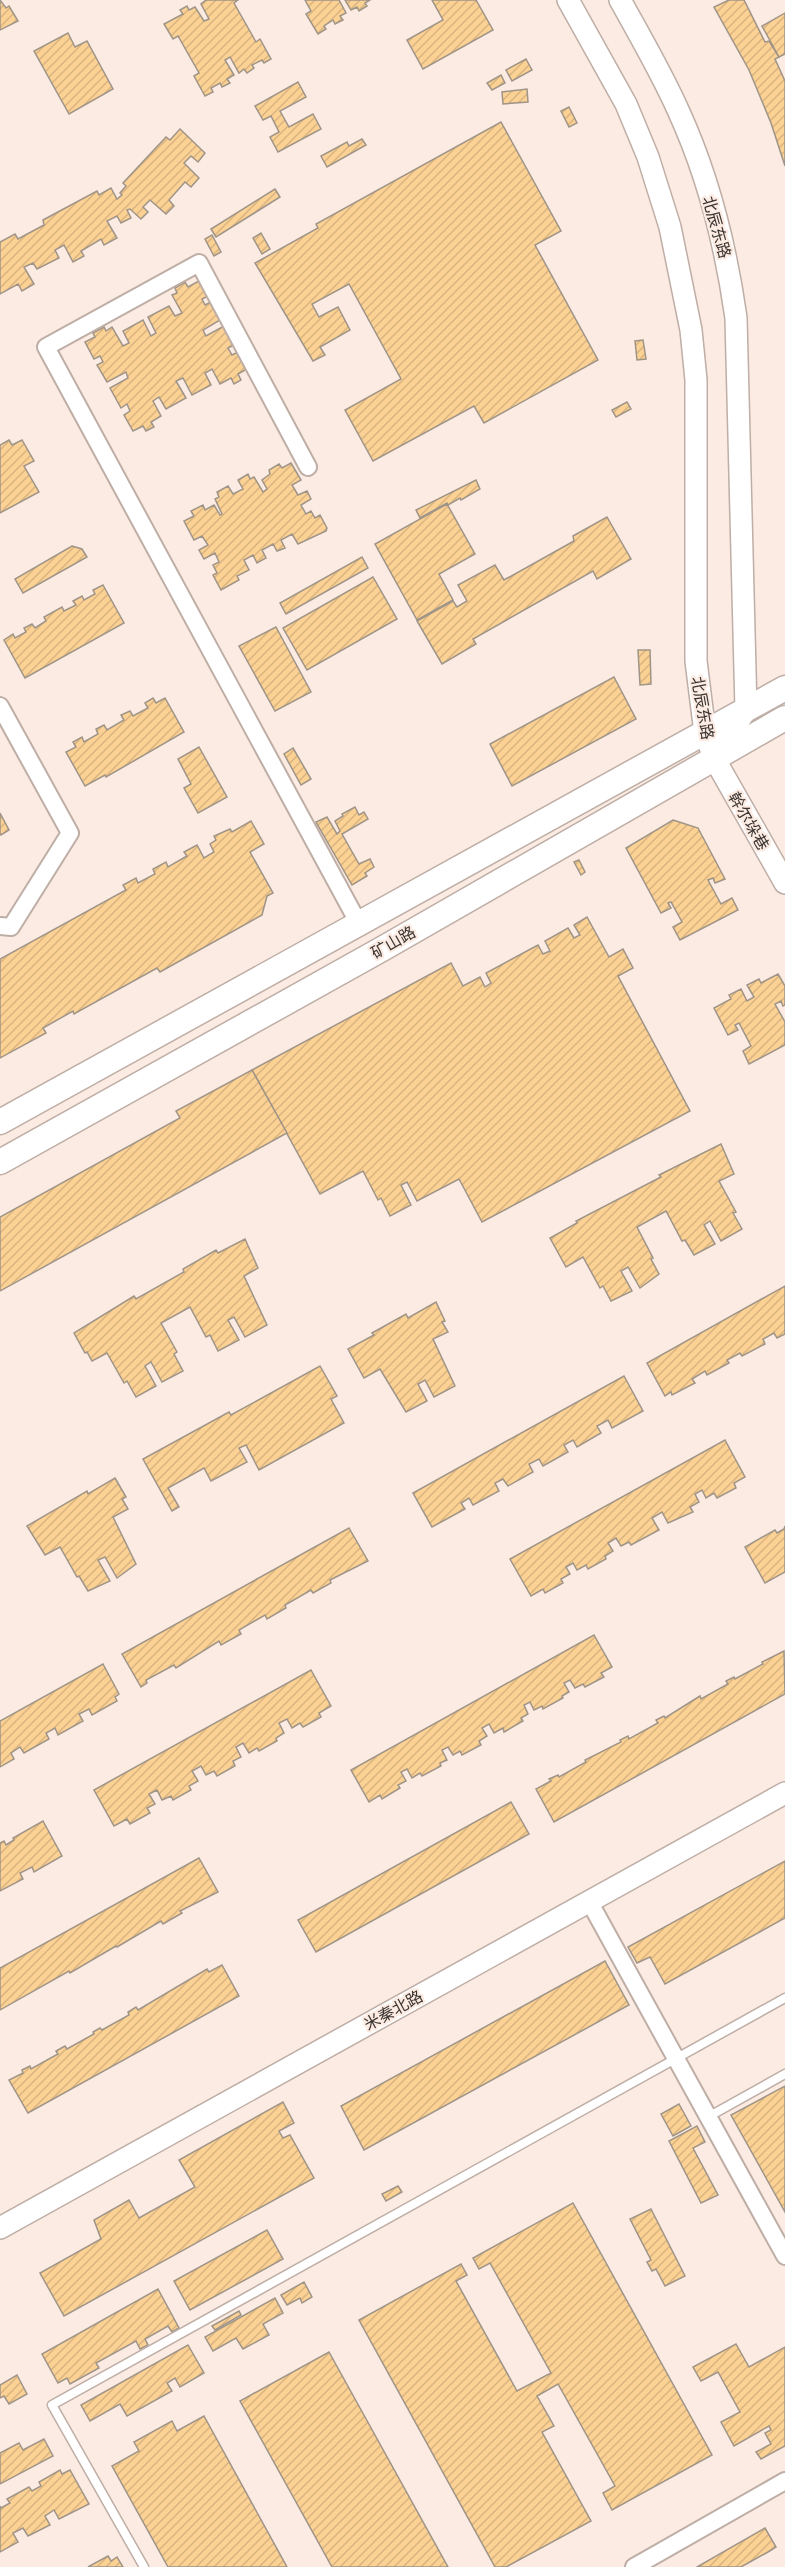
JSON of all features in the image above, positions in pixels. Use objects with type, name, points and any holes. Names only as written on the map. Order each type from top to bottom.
[{"type":"main road","name":"矿山路","points":[[0,1122],[785,688]]},
{"type":"main road","name":"矿山路","points":[[0,1162],[382,949],[785,718]]},
{"type":"street","name":"北辰东路","points":[[568,0],[626,104],[648,157],[670,226],[691,330],[696,380],[696,661],[705,733],[714,758]]},
{"type":"street","name":"北辰东路","points":[[620,0],[679,111],[713,208],[729,267],[736,329],[746,710],[714,758]]},
{"type":"street","points":[[309,467],[199,263],[46,347],[359,924]]},
{"type":"street","points":[[0,706],[70,833],[11,927],[0,926]]},
{"type":"street","name":"幹尔垛巷","points":[[714,758],[785,883]]},
{"type":"street","name":"米秦北路","points":[[0,2228],[785,1792]]},
{"type":"street","points":[[589,1901],[785,2256]]},
{"type":"street","points":[[634,2567],[785,2481]]},
{"type":"lane","points":[[144,2567],[52,2405],[785,1998]]},
{"type":"lane","points":[[708,2117],[785,2074]]},
{"type":"building","points":[[0,0],[6,8],[9,6],[18,21],[0,30]]},
{"type":"building","points":[[206,0],[238,0],[234,3],[256,42],[260,39],[271,59],[252,65],[254,68],[247,73],[244,69],[239,73],[230,57],[225,60],[234,75],[227,79],[230,83],[222,87],[220,83],[211,88],[213,92],[205,96],[194,76],[199,73],[178,36],[173,39],[164,24],[183,14],[180,10],[187,6],[189,10],[195,7],[204,21],[209,19],[201,4]]},
{"type":"building","points":[[305,0],[339,0],[346,13],[340,16],[343,20],[335,24],[333,20],[324,26],[326,29],[318,34],[306,14],[311,11]]},
{"type":"building","points":[[345,0],[370,0],[365,3],[367,6],[359,11],[357,7],[351,10]]},
{"type":"building","points":[[432,0],[476,0],[493,30],[423,69],[407,40],[443,20]]},
{"type":"building","points":[[729,0],[744,0],[765,42],[769,41],[779,57],[775,59],[785,81],[785,166],[771,123],[749,70],[714,7]]},
{"type":"building","points":[[785,13],[785,54],[779,57],[762,26]]},
{"type":"building","points":[[68,33],[75,47],[87,41],[113,89],[69,114],[34,51]]},
{"type":"building","points":[[526,59],[532,70],[512,81],[506,70]]},
{"type":"building","points":[[501,75],[505,83],[492,90],[487,83]]},
{"type":"building","points":[[298,82],[306,97],[280,111],[289,127],[313,114],[321,129],[278,152],[270,137],[279,132],[271,116],[263,120],[255,106]]},
{"type":"building","points":[[527,89],[528,102],[503,104],[502,92]]},
{"type":"building","points":[[569,107],[577,123],[569,127],[561,111]]},
{"type":"building","points":[[501,122],[561,231],[535,245],[598,360],[484,423],[474,406],[373,461],[345,410],[401,379],[349,284],[312,304],[319,317],[338,307],[350,330],[320,347],[325,355],[313,361],[255,263],[318,228],[316,224]]},
{"type":"building","points":[[180,129],[205,153],[198,162],[191,156],[184,163],[199,178],[191,187],[185,182],[169,200],[174,206],[166,214],[150,200],[143,207],[148,212],[141,219],[130,209],[127,210],[131,218],[121,223],[117,216],[107,221],[117,238],[104,245],[101,239],[81,251],[84,256],[73,262],[64,245],[55,250],[59,258],[37,269],[33,263],[24,267],[34,284],[22,291],[18,284],[0,294],[0,242],[15,234],[18,239],[44,225],[43,220],[97,191],[99,195],[111,188],[117,199],[122,195],[120,193],[126,186],[123,183],[166,137],[170,140]]},
{"type":"building","points":[[362,139],[366,145],[327,167],[321,156],[347,142],[349,146]]},
{"type":"building","points":[[275,189],[280,197],[216,237],[211,229]]},
{"type":"building","points":[[261,233],[270,249],[262,254],[253,238]]},
{"type":"building","points":[[212,235],[221,252],[214,256],[205,239]]},
{"type":"building","points":[[199,281],[208,296],[202,299],[205,305],[211,302],[220,320],[203,330],[206,336],[224,326],[234,345],[228,348],[232,355],[238,352],[247,369],[238,374],[241,380],[234,384],[231,378],[220,384],[212,369],[205,373],[211,385],[192,395],[183,378],[176,381],[186,398],[166,409],[159,397],[153,401],[161,416],[151,422],[154,427],[146,431],[143,426],[133,431],[124,415],[130,411],[127,404],[121,408],[110,388],[128,378],[126,372],[107,382],[97,365],[103,362],[100,356],[94,359],[85,342],[95,337],[93,333],[104,327],[106,331],[112,327],[123,346],[129,343],[123,331],[143,320],[151,336],[156,333],[148,317],[169,306],[175,316],[182,313],[172,295],[177,293],[175,288],[185,282],[188,287]]},
{"type":"building","points":[[643,340],[646,359],[637,360],[635,341]]},
{"type":"building","points":[[627,402],[631,409],[616,417],[612,410]]},
{"type":"building","points":[[9,440],[12,445],[22,440],[34,461],[24,466],[39,492],[0,513],[0,445]]},
{"type":"building","points":[[291,463],[301,480],[292,485],[298,495],[307,491],[311,499],[301,505],[306,514],[311,511],[315,518],[320,515],[327,528],[326,531],[298,544],[292,534],[281,540],[285,548],[277,551],[273,544],[262,550],[266,558],[257,563],[253,555],[244,560],[249,570],[237,576],[239,580],[221,590],[213,575],[217,573],[213,565],[219,562],[215,553],[204,559],[199,550],[208,545],[202,536],[194,540],[184,521],[194,516],[191,511],[203,505],[205,510],[214,505],[220,515],[222,514],[215,499],[219,497],[217,492],[228,486],[233,494],[243,489],[238,480],[248,474],[250,479],[254,477],[263,492],[267,489],[262,480],[270,474],[269,470],[279,464],[282,468]]},
{"type":"building","points":[[476,480],[480,489],[420,518],[416,510]]},
{"type":"building","points":[[447,504],[475,554],[439,574],[453,600],[417,620],[375,544]]},
{"type":"building","points":[[607,517],[631,559],[597,579],[593,571],[473,639],[476,644],[442,664],[417,621],[453,601],[457,607],[467,601],[458,585],[495,565],[504,580],[574,541],[573,536]]},
{"type":"building","points":[[72,546],[82,549],[87,557],[23,593],[15,579]]},
{"type":"building","points":[[362,557],[368,568],[286,614],[280,603]]},
{"type":"building","points":[[373,577],[397,619],[307,670],[283,628]]},
{"type":"building","points":[[103,585],[124,623],[25,678],[4,640],[13,634],[15,638],[26,632],[24,628],[32,624],[35,628],[46,621],[44,617],[62,607],[64,611],[76,605],[73,601],[82,596],[84,600],[95,594],[93,590]]},
{"type":"building","points":[[276,627],[311,692],[275,711],[239,646]]},
{"type":"building","points":[[638,650],[650,650],[651,684],[640,685]]},
{"type":"building","points":[[614,677],[636,719],[512,786],[490,744]]},
{"type":"building","points":[[153,698],[156,703],[165,698],[184,732],[106,777],[105,775],[85,786],[66,752],[76,747],[73,742],[82,737],[84,742],[98,734],[96,729],[104,725],[107,730],[124,720],[121,715],[130,711],[133,716],[148,708],[145,703]]},
{"type":"building","points":[[199,747],[227,797],[198,813],[184,788],[191,784],[178,759]]},
{"type":"building","points":[[293,748],[311,779],[301,785],[284,754]]},
{"type":"building","points":[[355,807],[359,815],[364,812],[368,819],[342,834],[359,864],[370,859],[374,867],[365,873],[367,876],[352,885],[316,822],[327,817],[337,834],[340,831],[335,821]]},
{"type":"building","points":[[0,813],[9,830],[1,835],[0,833]]},
{"type":"building","points":[[673,820],[698,828],[725,879],[715,883],[713,878],[708,880],[721,904],[732,898],[738,910],[680,940],[673,927],[682,922],[671,902],[668,903],[671,908],[661,913],[626,848]]},
{"type":"building","points":[[251,821],[264,844],[250,852],[273,893],[267,896],[262,915],[160,972],[157,968],[74,1014],[73,1011],[43,1028],[46,1033],[0,1058],[0,959],[126,890],[123,885],[136,878],[138,883],[155,874],[153,869],[166,862],[168,867],[187,856],[184,852],[197,845],[204,858],[214,852],[210,844],[216,840],[214,836],[230,829],[232,832]]},
{"type":"building","points":[[579,860],[585,872],[581,875],[574,862]]},
{"type":"building","points":[[587,917],[609,957],[623,949],[633,968],[618,976],[690,1111],[482,1222],[459,1179],[417,1201],[407,1182],[401,1185],[411,1205],[390,1216],[381,1198],[378,1200],[363,1171],[320,1194],[252,1070],[451,963],[463,986],[480,977],[485,987],[491,983],[486,973],[538,945],[543,954],[550,951],[545,941],[568,928],[574,938],[580,935],[574,925]]},
{"type":"building","points":[[778,974],[785,986],[785,1005],[783,1006],[781,1001],[775,1004],[785,1022],[785,1045],[749,1064],[743,1051],[751,1046],[739,1023],[735,1025],[738,1030],[728,1035],[714,1008],[731,999],[729,995],[741,989],[747,1001],[754,997],[747,985],[759,979],[761,983]]},
{"type":"building","points":[[252,1070],[287,1133],[0,1291],[0,1217],[180,1118],[176,1111]]},
{"type":"building","points":[[721,1144],[734,1174],[719,1181],[736,1212],[733,1213],[742,1229],[721,1241],[710,1221],[704,1225],[715,1244],[694,1255],[685,1240],[682,1241],[666,1211],[637,1227],[659,1274],[640,1288],[628,1267],[621,1271],[632,1291],[611,1301],[603,1286],[600,1288],[583,1257],[566,1267],[550,1238],[577,1223],[576,1221],[661,1177],[659,1175]]},
{"type":"building","points":[[245,1239],[258,1268],[244,1276],[267,1325],[245,1337],[234,1317],[228,1320],[239,1340],[218,1351],[210,1335],[206,1337],[190,1307],[161,1323],[177,1352],[174,1354],[183,1371],[162,1382],[151,1362],[145,1366],[156,1386],[136,1397],[127,1381],[124,1383],[107,1353],[92,1361],[87,1352],[85,1353],[74,1333],[134,1296],[136,1299],[184,1272],[183,1269],[216,1250],[218,1253]]},
{"type":"building","points":[[785,1286],[785,1334],[777,1338],[774,1333],[763,1339],[765,1344],[742,1356],[740,1353],[727,1360],[729,1363],[707,1375],[705,1371],[692,1379],[695,1383],[672,1395],[671,1392],[665,1396],[647,1363]]},
{"type":"building","points":[[436,1302],[445,1321],[442,1322],[448,1332],[433,1339],[455,1386],[434,1397],[425,1380],[418,1384],[427,1401],[406,1412],[380,1369],[364,1378],[348,1349],[406,1314],[408,1318]]},
{"type":"building","points":[[320,1366],[337,1396],[331,1399],[344,1423],[259,1470],[246,1445],[239,1448],[247,1462],[211,1481],[204,1468],[168,1488],[179,1507],[172,1511],[143,1459],[229,1412],[231,1415]]},
{"type":"building","points":[[624,1376],[643,1411],[612,1428],[608,1420],[597,1426],[601,1433],[577,1447],[573,1440],[564,1445],[568,1452],[543,1466],[539,1459],[529,1464],[533,1472],[508,1486],[503,1479],[495,1483],[499,1491],[473,1505],[469,1498],[461,1503],[465,1509],[432,1527],[413,1493]]},
{"type":"building","points":[[725,1440],[745,1477],[734,1483],[736,1488],[717,1498],[714,1493],[706,1498],[702,1490],[695,1494],[699,1502],[690,1507],[693,1512],[668,1523],[662,1512],[652,1518],[659,1530],[631,1545],[629,1542],[621,1546],[616,1538],[608,1543],[613,1551],[605,1556],[606,1559],[588,1569],[586,1565],[577,1570],[573,1563],[566,1567],[570,1574],[561,1579],[563,1583],[545,1593],[543,1589],[531,1596],[510,1559]]},
{"type":"building","points":[[115,1478],[126,1497],[122,1499],[128,1509],[113,1517],[136,1564],[117,1578],[105,1557],[98,1560],[110,1581],[88,1591],[60,1547],[45,1555],[27,1526],[87,1491],[88,1494]]},
{"type":"building","points":[[785,1526],[785,1572],[765,1583],[745,1547],[775,1530],[777,1533]]},
{"type":"building","points":[[349,1528],[368,1561],[330,1580],[331,1583],[313,1593],[311,1590],[267,1619],[265,1615],[239,1630],[241,1634],[221,1645],[219,1641],[176,1668],[174,1665],[146,1680],[147,1683],[141,1687],[122,1654]]},
{"type":"building","points":[[594,1635],[612,1667],[601,1673],[604,1677],[585,1687],[583,1684],[575,1688],[570,1680],[564,1683],[569,1692],[562,1696],[563,1698],[543,1709],[542,1706],[534,1710],[530,1702],[524,1705],[528,1714],[521,1718],[523,1721],[504,1732],[503,1728],[494,1733],[489,1724],[482,1728],[487,1736],[479,1741],[481,1745],[462,1755],[460,1751],[453,1755],[448,1747],[442,1750],[447,1760],[440,1763],[441,1766],[422,1776],[420,1773],[412,1778],[407,1769],[401,1772],[406,1781],[398,1785],[400,1788],[382,1799],[380,1795],[369,1802],[351,1770]]},
{"type":"building","points":[[784,1651],[785,1694],[554,1822],[536,1789],[551,1781],[549,1779],[558,1775],[559,1777],[628,1736],[629,1739],[658,1723],[656,1720],[664,1716],[665,1718],[700,1696],[701,1699],[728,1684],[726,1681],[734,1677],[735,1679]]},
{"type":"building","points":[[103,1664],[119,1694],[115,1697],[117,1701],[92,1715],[89,1709],[79,1714],[83,1721],[58,1735],[55,1728],[46,1733],[49,1739],[24,1753],[20,1747],[11,1753],[14,1759],[0,1767],[0,1721]]},
{"type":"building","points":[[311,1670],[331,1706],[319,1713],[321,1717],[303,1727],[300,1723],[292,1728],[287,1719],[279,1723],[284,1733],[276,1738],[277,1741],[259,1751],[257,1748],[249,1753],[243,1743],[236,1747],[241,1757],[233,1761],[235,1766],[217,1776],[214,1771],[206,1775],[201,1766],[192,1771],[198,1781],[189,1786],[191,1790],[173,1800],[171,1796],[162,1800],[157,1790],[149,1794],[155,1804],[147,1808],[150,1813],[130,1824],[127,1819],[114,1826],[94,1790]]},
{"type":"building","points":[[511,1802],[529,1834],[316,1952],[298,1920]]},
{"type":"building","points":[[43,1821],[62,1856],[34,1872],[32,1867],[20,1873],[23,1879],[0,1891],[0,1843],[4,1841],[6,1845],[14,1840],[13,1838]]},
{"type":"building","points":[[199,1858],[218,1892],[180,1911],[182,1913],[163,1924],[161,1921],[0,2010],[0,1968]]},
{"type":"building","points":[[785,1861],[785,1918],[665,1984],[650,1957],[637,1963],[628,1947]]},
{"type":"building","points":[[605,1961],[629,2005],[364,2150],[341,2106]]},
{"type":"building","points":[[222,1965],[239,1996],[28,2113],[9,2080],[23,2073],[22,2070],[30,2066],[31,2069],[58,2054],[56,2051],[65,2046],[67,2049],[94,2034],[93,2032],[100,2028],[102,2030],[129,2015],[128,2012],[136,2007],[138,2010],[207,1969],[209,1972]]},
{"type":"building","points":[[785,2086],[785,2212],[731,2115]]},
{"type":"building","points":[[283,2102],[294,2123],[279,2131],[283,2138],[290,2135],[314,2178],[64,2316],[40,2273],[101,2239],[94,2220],[129,2200],[139,2218],[195,2187],[179,2160]]},
{"type":"building","points":[[679,2104],[691,2126],[673,2136],[661,2114]]},
{"type":"building","points":[[697,2126],[705,2142],[693,2148],[718,2195],[701,2203],[669,2141]]},
{"type":"building","points":[[398,2186],[402,2192],[386,2201],[382,2194]]},
{"type":"building","points":[[573,2203],[712,2455],[612,2510],[603,2493],[615,2486],[558,2384],[537,2396],[554,2426],[542,2432],[591,2521],[506,2567],[495,2567],[359,2320],[461,2264],[467,2275],[456,2281],[517,2391],[551,2373],[490,2263],[479,2269],[473,2258]]},
{"type":"building","points":[[651,2209],[685,2276],[665,2286],[656,2269],[652,2271],[647,2262],[651,2260],[630,2219]]},
{"type":"building","points":[[267,2230],[283,2259],[190,2310],[174,2281]]},
{"type":"building","points":[[304,2282],[312,2297],[302,2303],[300,2298],[287,2305],[281,2295]]},
{"type":"building","points":[[158,2289],[179,2328],[172,2332],[168,2326],[145,2339],[148,2345],[140,2349],[136,2341],[96,2363],[99,2368],[70,2384],[67,2378],[58,2383],[42,2354]]},
{"type":"building","points":[[275,2298],[283,2313],[263,2324],[269,2335],[243,2349],[236,2338],[213,2351],[205,2337]]},
{"type":"building","points":[[239,2311],[241,2315],[215,2330],[212,2326]]},
{"type":"building","points":[[736,2344],[749,2367],[785,2347],[785,2446],[761,2459],[756,2452],[771,2444],[765,2433],[771,2430],[769,2426],[734,2446],[721,2422],[740,2412],[718,2372],[701,2381],[693,2367]]},
{"type":"building","points":[[188,2345],[204,2373],[180,2387],[175,2378],[167,2383],[172,2391],[127,2416],[120,2404],[90,2421],[81,2405]]},
{"type":"building","points":[[329,2352],[448,2567],[332,2567],[240,2401]]},
{"type":"building","points":[[17,2375],[27,2394],[9,2404],[4,2396],[0,2398],[0,2385]]},
{"type":"building","points":[[204,2416],[287,2567],[168,2567],[112,2466],[139,2451],[134,2442],[172,2421],[177,2431]]},
{"type":"building","points":[[44,2439],[53,2456],[0,2484],[0,2453],[19,2443],[23,2450]]},
{"type":"building","points":[[60,2470],[62,2474],[70,2470],[89,2504],[59,2519],[54,2510],[45,2516],[50,2525],[28,2536],[23,2528],[13,2533],[18,2542],[0,2552],[0,2506],[1,2508],[10,2503],[7,2499],[29,2487],[32,2491],[41,2486],[39,2482]]},
{"type":"building","points":[[765,2528],[776,2547],[768,2552],[741,2567],[697,2567]]},
{"type":"building","points":[[108,2556],[111,2561],[117,2557],[123,2567],[88,2567]]}]
